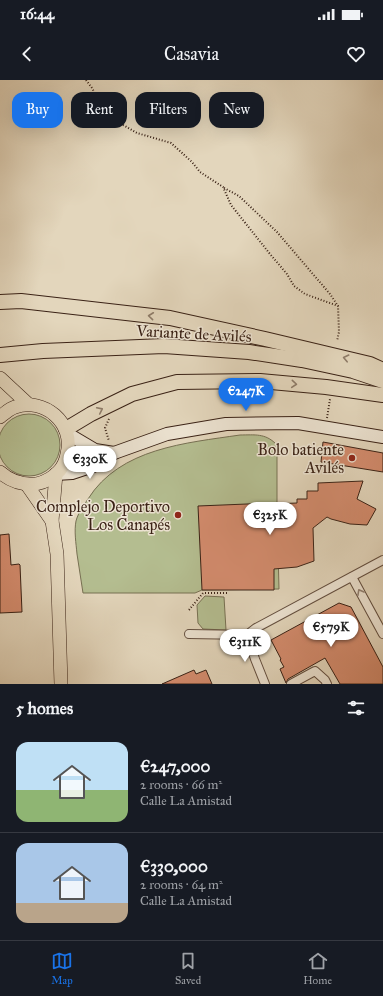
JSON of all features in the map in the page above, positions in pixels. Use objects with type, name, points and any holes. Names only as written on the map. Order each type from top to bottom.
[{"type":"highway","points":[[0,294],[21,301]]},
{"type":"highway","points":[[0,302],[21,301],[170,318],[370,364],[383,370]]},
{"type":"highway","name":"Variante de Avilés","points":[[0,355],[43,351],[164,346],[250,352],[302,360],[352,371],[383,381]]},
{"type":"highway","points":[[67,432],[91,414],[132,394],[176,382],[260,381],[326,387],[383,395]]},
{"type":"main road","points":[[0,378],[28,404]]},
{"type":"main road","points":[[0,417],[6,411],[28,404],[50,410],[62,422],[67,432],[69,448],[66,461],[61,468],[48,480],[40,483],[27,485],[15,482],[0,472]]},
{"type":"main road","points":[[56,474],[72,473],[93,466],[114,453],[167,434],[226,424],[298,423],[383,437]]},
{"type":"main road","points":[[67,432],[95,450],[114,453]]},
{"type":"main road","points":[[56,474],[52,521],[57,554],[61,684]]},
{"type":"main road","points":[[27,485],[52,521]]},
{"type":"street","points":[[189,634],[248,634],[256,628],[383,560]]},
{"type":"street","points":[[352,577],[383,634]]},
{"type":"street","points":[[248,634],[255,659],[265,684]]},
{"type":"street","points":[[291,684],[315,671],[325,680],[327,684]]},
{"type":"path","points":[[86,80],[92,88],[106,116],[137,133],[171,143],[192,162],[200,172],[239,196],[277,232],[330,294],[338,306],[339,332],[337,341]]},
{"type":"path","points":[[223,187],[231,205],[287,274],[294,286],[305,294],[338,306]]},
{"type":"path","points":[[326,427],[330,398]]},
{"type":"path","points":[[111,413],[105,428],[114,453]]},
{"type":"path","points":[[189,610],[203,593],[227,593]]},
{"type":"green space","points":[[23,415],[35,415],[46,419],[55,428],[59,439],[59,451],[55,462],[46,471],[35,475],[23,475],[12,471],[3,462],[-1,451],[-1,439],[3,428],[12,419]]},
{"type":"green space","name":"Complejo Deportivo Los Canapés","points":[[240,435],[264,436],[276,444],[279,589],[202,590],[195,593],[83,593],[77,554],[75,529],[76,521],[83,506],[102,482],[118,469],[136,458],[156,451],[198,441]]},
{"type":"green space","points":[[205,596],[224,597],[226,630],[203,629],[198,623],[197,605]]},
{"type":"building","name":"Bolo batiente Avilés","points":[[323,442],[383,453],[383,472],[321,462]]},
{"type":"building","points":[[363,481],[357,499],[376,509],[367,525],[350,524],[327,517],[313,528],[314,561],[297,567],[274,569],[274,590],[202,590],[198,506],[297,503],[297,499],[307,499],[307,491],[318,491],[318,483]]},
{"type":"building","points":[[9,534],[11,565],[20,565],[22,612],[0,613],[0,535]]},
{"type":"building","points":[[339,603],[351,607],[383,667],[383,684],[340,684],[325,658],[288,679],[286,683],[280,669],[284,667],[271,640]]},
{"type":"building","points":[[194,670],[196,674],[206,670],[212,684],[162,684]]},
{"type":"place","name":"Bolo batiente Avilés","points":[[352,458]]},
{"type":"place","name":"Complejo Deportivo Los Canapés","points":[[178,515]]}]
